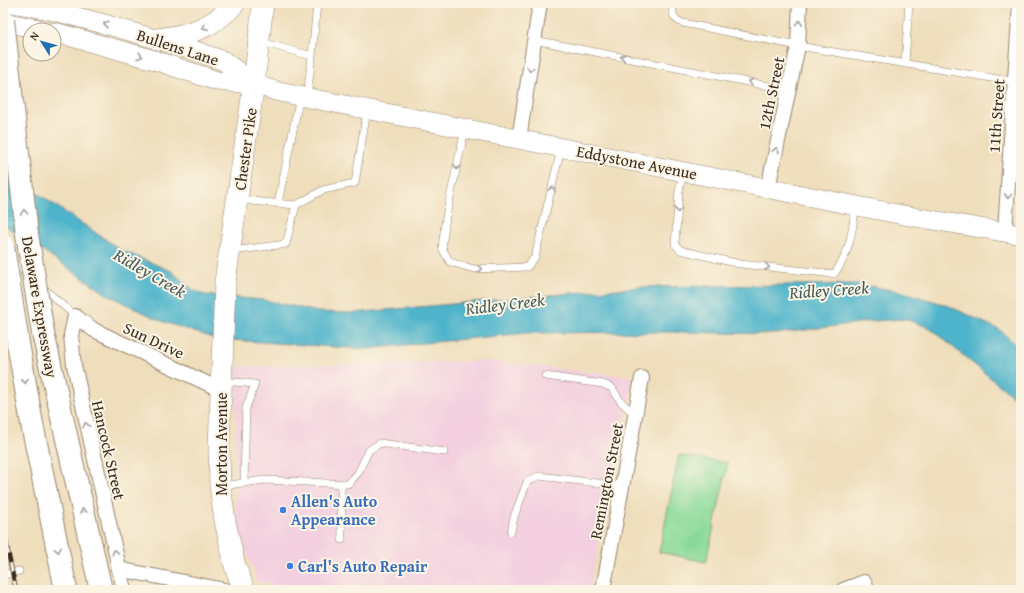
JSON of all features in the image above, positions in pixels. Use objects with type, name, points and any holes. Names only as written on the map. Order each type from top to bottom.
[{"type":"highway","name":"Delaware Expressway","points":[[3,21],[27,234],[44,333],[101,590]]},
{"type":"highway","name":"Delaware Expressway","points":[[3,246],[32,424],[66,590]]},
{"type":"main road","points":[[157,39],[180,36],[203,29],[222,16],[235,3]]},
{"type":"main road","name":"Chester Pike","points":[[225,294],[254,84],[263,3]]},
{"type":"main road","name":"Morton Avenue","points":[[225,294],[219,449],[220,486],[228,537],[244,590]]},
{"type":"street","name":"Bullens Lane","points":[[12,3],[54,11],[157,39],[224,61],[254,84]]},
{"type":"street","points":[[519,139],[540,3]]},
{"type":"street","name":"12th Street","points":[[768,188],[798,46],[800,3]]},
{"type":"street","name":"11th Street","points":[[1013,233],[1016,82],[1020,3]]},
{"type":"street","points":[[3,21],[22,25]]},
{"type":"street","name":"Bullens Lane","points":[[62,34],[144,57],[217,81],[254,84]]},
{"type":"street","name":"Eddystone Avenue","points":[[254,84],[279,92],[303,97],[855,206],[1013,233]]},
{"type":"street","name":"Sun Drive","points":[[76,316],[94,330],[221,385]]},
{"type":"street","name":"Hancock Street","points":[[76,316],[71,335],[74,365],[118,570],[124,590]]},
{"type":"street","name":"Remington Street","points":[[603,590],[642,378]]},
{"type":"street","points":[[118,570],[195,587],[224,590]]},
{"type":"street","points":[[843,590],[866,586]]},
{"type":"lane","points":[[278,203],[312,56],[316,3]]},
{"type":"lane","points":[[673,3],[672,14],[678,21],[798,46],[1016,82]]},
{"type":"lane","points":[[905,64],[909,3]]},
{"type":"lane","points":[[534,40],[789,90]]},
{"type":"lane","points":[[258,42],[312,56]]},
{"type":"lane","points":[[237,200],[296,205],[323,190],[355,184],[367,109]]},
{"type":"lane","points":[[465,129],[446,216],[442,248],[450,262],[474,269],[526,267],[535,257],[562,148]]},
{"type":"lane","points":[[683,172],[679,191],[675,244],[680,250],[740,264],[834,274],[839,268],[848,250],[855,206]]},
{"type":"lane","points":[[230,251],[286,244],[296,205]]},
{"type":"lane","points":[[3,253],[76,316]]},
{"type":"lane","points":[[545,376],[602,384],[612,388],[621,402],[636,415]]},
{"type":"lane","points":[[221,385],[254,384],[246,408],[244,483]]},
{"type":"lane","points":[[220,486],[264,480],[348,484],[358,473],[370,450],[380,443],[444,452]]},
{"type":"lane","points":[[511,532],[514,517],[527,482],[539,476],[622,486]]},
{"type":"lane","points":[[341,484],[342,540]]},
{"type":"lane","points":[[3,574],[19,571]]},
{"type":"shaded area","points":[[490,361],[634,377],[589,590],[297,590],[257,582],[236,522],[236,367]]},
{"type":"green space","points":[[679,455],[728,463],[706,562],[659,552]]},
{"type":"water","name":"Ridley Creek","points":[[3,170],[121,250],[171,271],[193,290],[205,295],[264,300],[319,312],[352,313],[640,287],[860,284],[907,293],[949,306],[1000,330],[1021,350],[1021,403],[930,328],[906,319],[873,321],[775,334],[673,332],[526,333],[364,349],[216,339],[161,321],[108,295],[3,224]]},
{"type":"railway","points":[[3,528],[16,590]]},
{"type":"place","name":"Allen's Auto Appearance","points":[[283,510]]},
{"type":"place","name":"Carl's Auto Repair","points":[[290,566]]}]
